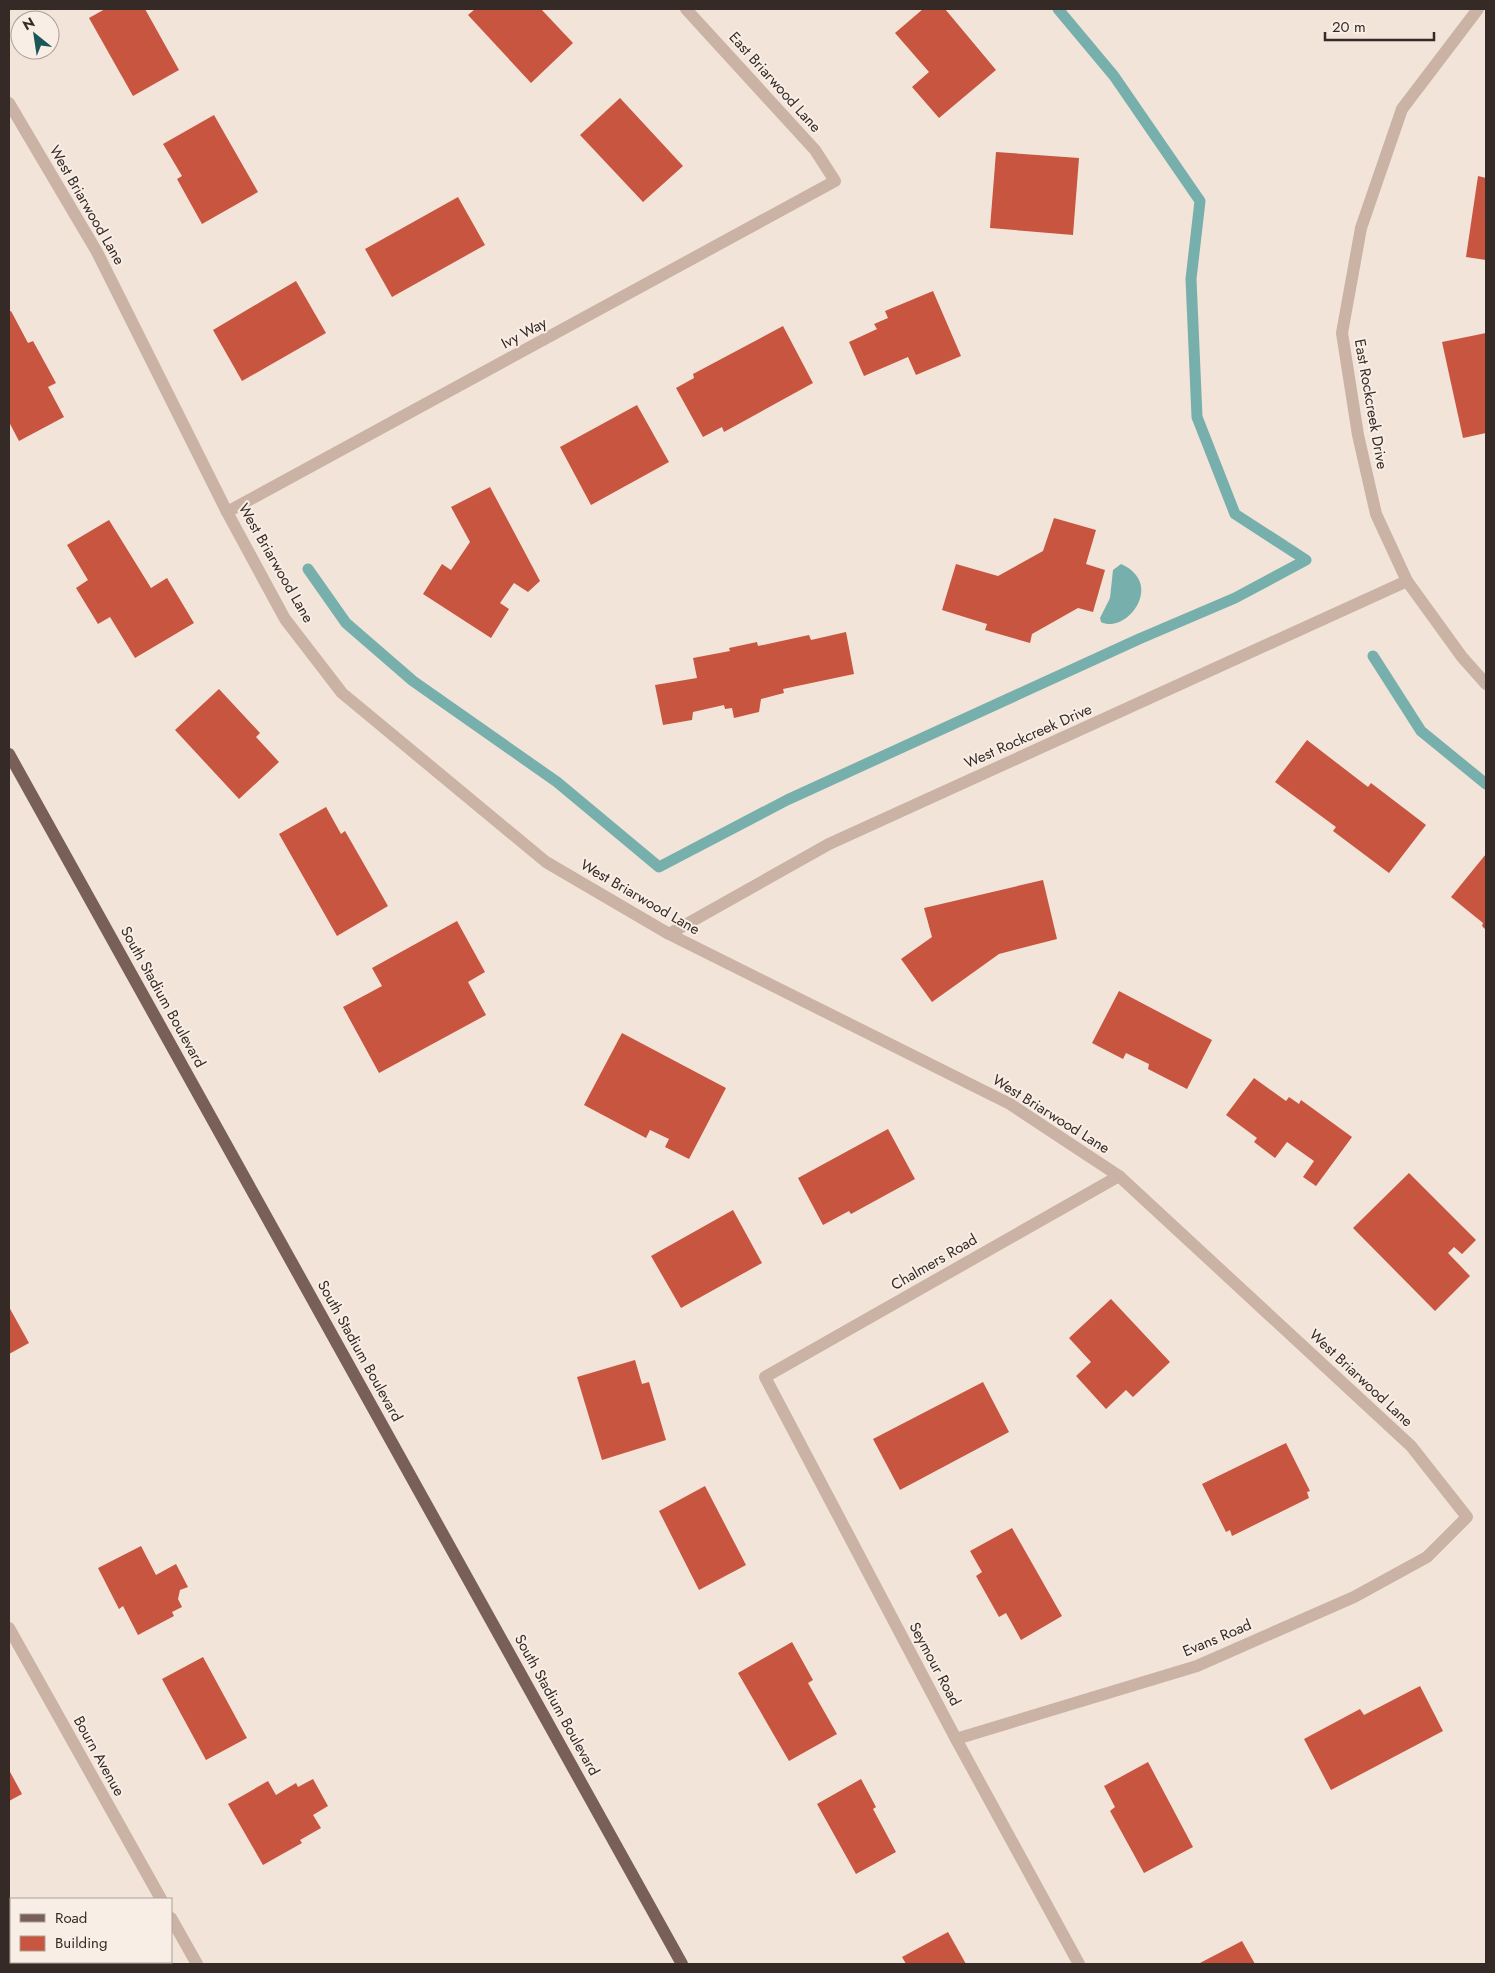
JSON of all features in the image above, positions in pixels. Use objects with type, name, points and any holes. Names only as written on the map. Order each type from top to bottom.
[{"type":"main road","name":"South Stadium Boulevard","points":[[9,754],[682,1964]]},
{"type":"street","name":"East Briarwood Lane","points":[[686,9],[815,150],[835,181]]},
{"type":"street","name":"East Rockcreek Drive","points":[[1478,9],[1402,109],[1361,228],[1342,333],[1358,435],[1376,514],[1407,581],[1462,657],[1486,684]]},
{"type":"street","name":"West Briarwood Lane","points":[[9,103],[97,252],[227,512],[285,619],[342,693],[546,862],[669,934],[1010,1104],[1119,1176],[1412,1446],[1467,1516]]},
{"type":"street","name":"Ivy Way","points":[[227,512],[835,181]]},
{"type":"street","name":"West Rockcreek Drive","points":[[669,934],[829,844],[1407,581]]},
{"type":"street","name":"Chalmers Road","points":[[765,1377],[1119,1176]]},
{"type":"street","name":"Seymour Road","points":[[765,1377],[956,1739],[1079,1964]]},
{"type":"street","name":"Evans Road","points":[[956,1739],[1197,1666],[1354,1597],[1427,1557],[1467,1516]]},
{"type":"street","name":"Bourn Avenue","points":[[10,1632],[160,1898]]},
{"type":"street","points":[[172,1920],[197,1964]]},
{"type":"green space","points":[[104,1963],[105,1964],[24,1964]]},
{"type":"water","points":[[1121,564],[1134,573],[1140,583],[1141,595],[1130,615],[1121,621],[1111,624],[1101,622],[1100,618],[1110,598],[1113,570]]},
{"type":"building","points":[[105,9],[145,9],[179,70],[133,96],[89,18]]},
{"type":"building","points":[[475,9],[541,9],[573,43],[531,83],[468,15]]},
{"type":"building","points":[[923,9],[945,9],[996,70],[939,118],[912,87],[929,72],[895,33]]},
{"type":"building","points":[[620,98],[683,166],[643,202],[580,135]]},
{"type":"building","points":[[214,115],[258,192],[202,224],[177,179],[182,176],[163,144]]},
{"type":"building","points":[[996,152],[1079,158],[1073,235],[990,228]]},
{"type":"building","points":[[1478,176],[1486,178],[1486,260],[1466,257]]},
{"type":"building","points":[[458,197],[485,245],[392,297],[365,249]]},
{"type":"building","points":[[296,281],[326,333],[242,381],[213,330]]},
{"type":"building","points":[[933,291],[961,356],[916,375],[908,357],[864,376],[849,342],[877,329],[874,324],[888,318],[885,311]]},
{"type":"building","points":[[11,311],[28,343],[33,341],[56,383],[48,387],[64,417],[19,441],[9,422],[9,312]]},
{"type":"building","points":[[783,326],[813,383],[724,432],[722,427],[703,437],[676,388],[694,378],[693,374]]},
{"type":"building","points":[[1486,333],[1486,433],[1463,438],[1442,342]]},
{"type":"building","points":[[637,405],[669,462],[591,505],[560,447]]},
{"type":"building","points":[[490,487],[540,581],[528,592],[514,583],[500,603],[509,609],[491,638],[423,594],[442,564],[451,570],[470,542],[451,507]]},
{"type":"building","points":[[1054,518],[1096,530],[1086,564],[1105,570],[1093,612],[1078,608],[1032,634],[1030,643],[985,630],[987,624],[942,610],[956,564],[998,576],[1043,551]]},
{"type":"building","points":[[109,520],[151,588],[167,578],[194,623],[135,658],[110,617],[98,624],[76,588],[88,580],[67,545]]},
{"type":"building","points":[[846,632],[854,674],[783,689],[784,693],[761,699],[759,712],[734,718],[732,708],[725,709],[724,705],[693,712],[692,720],[663,725],[655,685],[697,678],[693,658],[730,651],[729,648],[757,642],[758,646],[809,635],[811,640]]},
{"type":"building","points":[[219,689],[260,733],[256,737],[279,762],[239,799],[175,730]]},
{"type":"building","points":[[1307,740],[1368,787],[1371,783],[1426,825],[1389,873],[1333,831],[1336,827],[1275,782]]},
{"type":"building","points":[[326,807],[341,834],[345,831],[388,906],[337,936],[279,834]]},
{"type":"building","points":[[1486,854],[1486,930],[1482,926],[1483,923],[1451,897]]},
{"type":"building","points":[[1043,880],[1057,939],[999,954],[932,1002],[901,959],[932,937],[924,908]]},
{"type":"building","points":[[457,921],[485,972],[468,982],[486,1015],[379,1073],[343,1007],[382,986],[372,968]]},
{"type":"building","points":[[1119,991],[1212,1040],[1187,1089],[1148,1069],[1149,1064],[1126,1053],[1123,1059],[1092,1043]]},
{"type":"building","points":[[622,1033],[726,1088],[689,1159],[665,1147],[669,1139],[650,1130],[646,1138],[584,1105]]},
{"type":"building","points":[[1254,1078],[1286,1101],[1289,1097],[1299,1104],[1301,1100],[1352,1137],[1316,1186],[1303,1177],[1314,1161],[1287,1142],[1275,1158],[1254,1142],[1257,1138],[1226,1115]]},
{"type":"building","points":[[888,1129],[915,1179],[851,1214],[849,1211],[823,1225],[798,1178]]},
{"type":"building","points":[[1409,1173],[1476,1240],[1462,1254],[1454,1247],[1448,1253],[1470,1276],[1435,1311],[1353,1228]]},
{"type":"building","points":[[733,1210],[762,1263],[681,1308],[651,1256]]},
{"type":"building","points":[[1111,1299],[1170,1362],[1133,1397],[1126,1390],[1106,1409],[1076,1376],[1091,1362],[1069,1338]]},
{"type":"building","points":[[9,1307],[29,1343],[9,1354]]},
{"type":"building","points":[[635,1360],[642,1384],[649,1382],[666,1440],[602,1460],[577,1377]]},
{"type":"building","points":[[983,1382],[1009,1432],[900,1490],[873,1439]]},
{"type":"building","points":[[1286,1443],[1310,1491],[1307,1492],[1309,1498],[1232,1536],[1230,1530],[1226,1532],[1202,1484]]},
{"type":"building","points":[[705,1486],[746,1565],[699,1590],[659,1511]]},
{"type":"building","points":[[1012,1528],[1062,1616],[1021,1640],[1006,1613],[999,1617],[976,1576],[982,1572],[970,1551]]},
{"type":"building","points":[[141,1546],[156,1575],[176,1564],[188,1587],[180,1590],[178,1599],[182,1607],[172,1612],[174,1616],[138,1635],[123,1606],[119,1609],[98,1568]]},
{"type":"building","points":[[792,1642],[813,1680],[808,1683],[837,1734],[789,1761],[738,1673]]},
{"type":"building","points":[[203,1657],[247,1738],[206,1760],[162,1679]]},
{"type":"building","points":[[1420,1686],[1443,1731],[1331,1790],[1304,1739],[1360,1709],[1364,1715]]},
{"type":"building","points":[[1148,1762],[1193,1847],[1144,1873],[1110,1811],[1115,1807],[1104,1786]]},
{"type":"building","points":[[9,1770],[22,1794],[9,1801]]},
{"type":"building","points":[[313,1779],[328,1806],[313,1815],[321,1828],[300,1840],[302,1843],[263,1865],[228,1804],[268,1781],[276,1795],[296,1783],[298,1787]]},
{"type":"building","points":[[861,1779],[876,1807],[873,1809],[896,1852],[856,1874],[817,1804]]},
{"type":"building","points":[[948,1932],[966,1964],[906,1964],[902,1957]]},
{"type":"building","points":[[1242,1941],[1255,1964],[1200,1963]]},
{"type":"waterway","points":[[308,569],[346,623],[413,681],[557,782],[659,867],[787,800],[1139,639],[1235,598],[1306,560],[1235,514],[1197,417],[1191,279],[1200,201],[1114,76],[1058,9]]},
{"type":"waterway","points":[[1373,656],[1421,731],[1486,784]]}]
